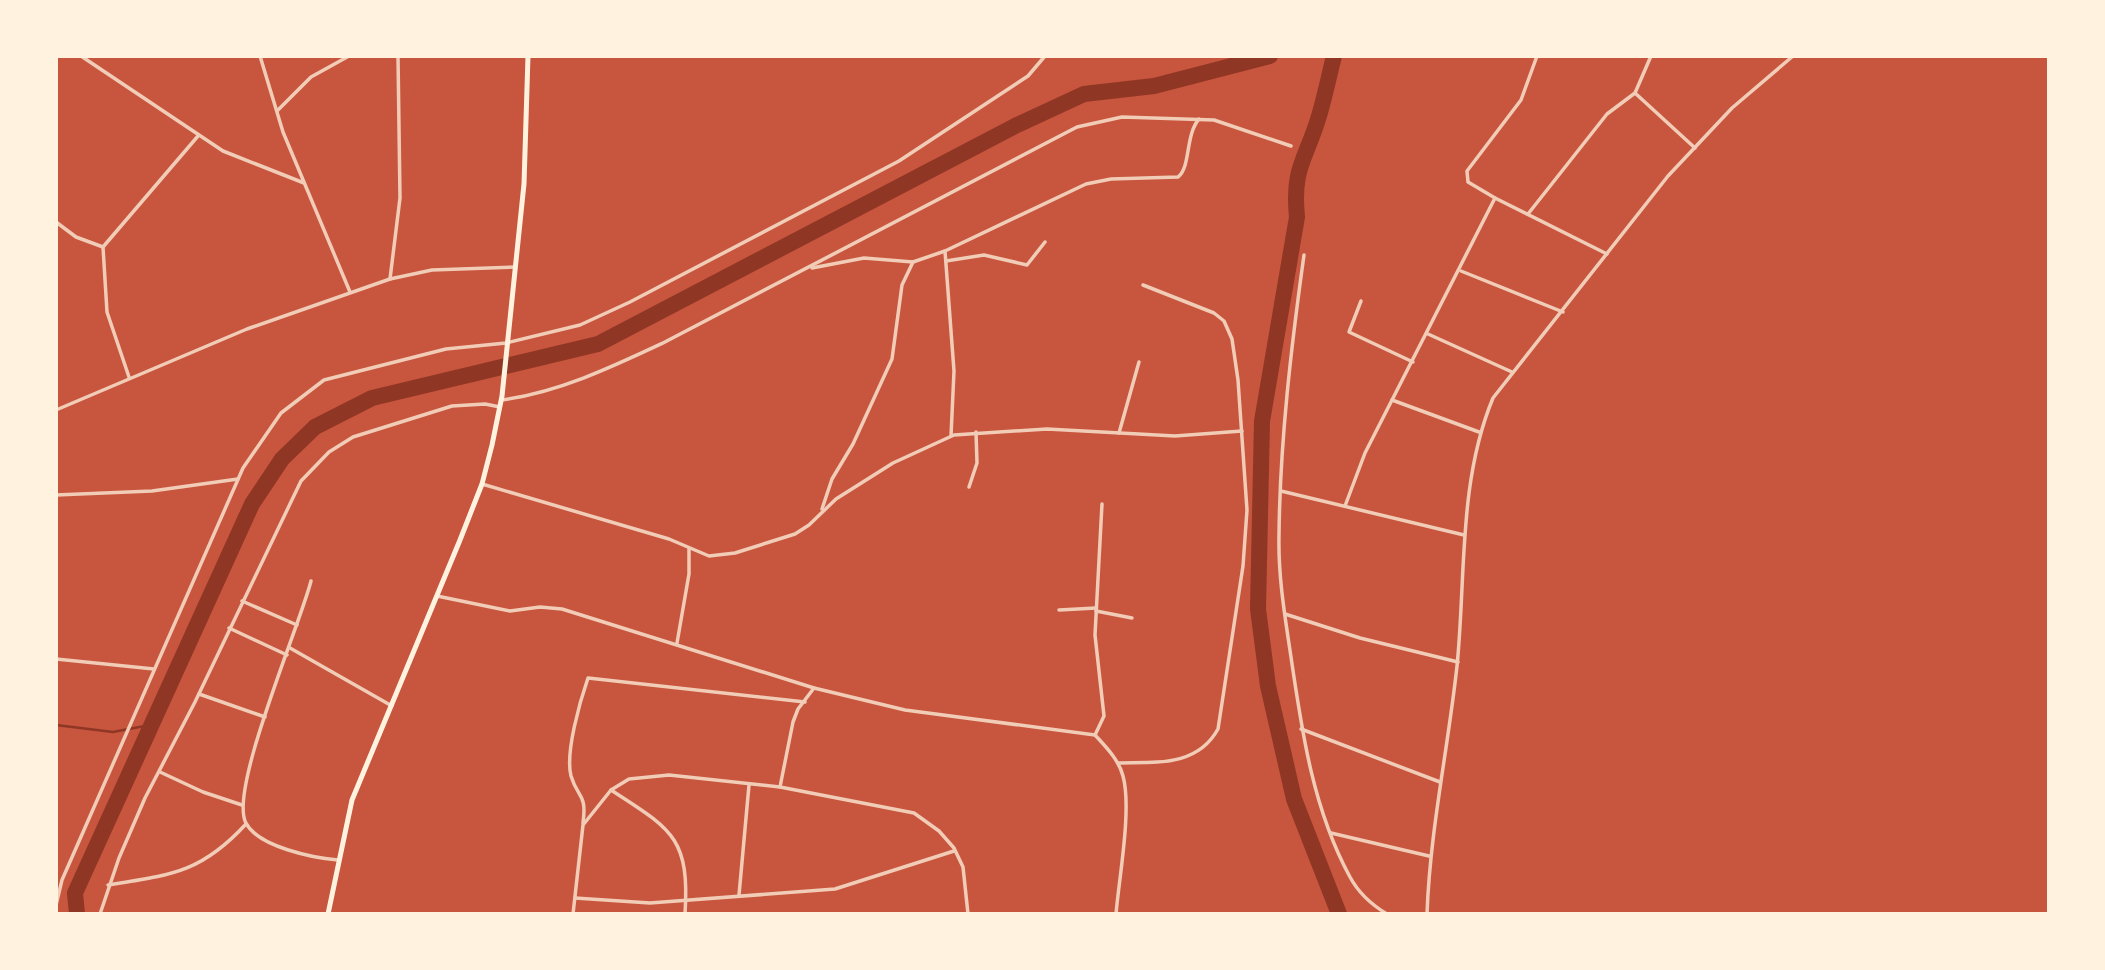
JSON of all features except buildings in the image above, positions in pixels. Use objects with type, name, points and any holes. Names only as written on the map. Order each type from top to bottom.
[{"type":"highway","points":[[328,914],[352,800],[482,484],[501,401],[524,184],[528,56]]},
{"type":"street","points":[[81,56],[198,136],[243,161],[304,183]]},
{"type":"street","points":[[260,56],[304,183],[350,292]]},
{"type":"street","points":[[278,110],[311,77],[349,56]]},
{"type":"street","points":[[390,279],[400,198],[398,56]]},
{"type":"street","points":[[56,905],[62,880],[239,479],[281,413],[324,380],[446,349],[506,346],[580,325],[630,302],[899,161],[1028,76],[1045,56]]},
{"type":"street","points":[[1537,56],[1521,100],[1467,171],[1468,182],[1607,254]]},
{"type":"street","points":[[1528,214],[1607,114],[1635,93],[1651,56]]},
{"type":"street","points":[[1427,914],[1429,856],[1458,662],[1464,536],[1479,432],[1493,398],[1668,176],[1732,108],[1793,56]]},
{"type":"street","points":[[1635,93],[1695,148]]},
{"type":"street","points":[[100,914],[108,885],[145,798],[199,694],[292,494],[329,452],[352,437],[430,412],[523,397],[602,371],[712,318],[1077,127],[1122,117],[1199,119],[1229,124],[1291,146]]},
{"type":"street","points":[[806,269],[864,258],[913,262],[945,251],[1086,184],[1111,179],[1178,177],[1184,171],[1190,132],[1199,119]]},
{"type":"street","points":[[129,377],[107,312],[103,247],[198,136]]},
{"type":"street","points":[[1345,506],[1365,453],[1495,198]]},
{"type":"street","points":[[56,222],[64,230],[103,247]]},
{"type":"street","points":[[56,231],[64,230]]},
{"type":"street","points":[[946,261],[984,255],[1027,265],[1045,242]]},
{"type":"street","points":[[945,251],[954,371],[951,436]]},
{"type":"street","points":[[1304,255],[1293,329],[1279,537],[1285,614],[1301,729],[1320,807],[1350,878],[1363,895],[1387,914]]},
{"type":"street","points":[[821,510],[832,478],[857,436],[892,359],[902,285],[913,262]]},
{"type":"street","points":[[56,410],[129,377],[390,279],[432,270],[515,267]]},
{"type":"street","points":[[1460,271],[1563,312]]},
{"type":"street","points":[[1118,763],[1183,760],[1197,754],[1211,742],[1218,729],[1243,566],[1247,510],[1238,380],[1231,339],[1224,321],[1202,307],[1143,285]]},
{"type":"street","points":[[1361,301],[1349,332],[1413,362]]},
{"type":"street","points":[[1428,334],[1512,372]]},
{"type":"street","points":[[1119,433],[1139,362]]},
{"type":"street","points":[[1392,400],[1479,432]]},
{"type":"street","points":[[482,484],[669,539],[709,556],[735,553],[775,542],[809,525],[821,510],[893,463],[951,436],[976,432],[1047,429],[1199,434],[1241,431]]},
{"type":"street","points":[[969,487],[977,464],[976,432]]},
{"type":"street","points":[[56,495],[152,491],[239,479]]},
{"type":"street","points":[[1282,491],[1464,536]]},
{"type":"street","points":[[1095,735],[1104,716],[1095,635],[1102,504]]},
{"type":"street","points":[[677,643],[689,574],[689,549]]},
{"type":"street","points":[[311,581],[252,751],[243,805],[246,824],[290,852],[338,860]]},
{"type":"street","points":[[437,596],[510,611],[540,607],[562,609],[814,688],[905,710],[1095,735],[1118,763],[1123,776],[1125,798],[1116,914]]},
{"type":"street","points":[[242,601],[297,625]]},
{"type":"street","points":[[1059,610],[1096,609],[1132,618]]},
{"type":"street","points":[[1285,614],[1458,662]]},
{"type":"street","points":[[229,628],[287,655]]},
{"type":"street","points":[[289,648],[391,706]]},
{"type":"street","points":[[56,659],[153,669]]},
{"type":"street","points":[[573,914],[585,801],[571,778],[570,760],[581,699],[588,678],[805,702]]},
{"type":"street","points":[[780,787],[793,722],[798,709],[814,688]]},
{"type":"street","points":[[199,694],[265,717]]},
{"type":"street","points":[[1301,729],[1440,782]]},
{"type":"street","points":[[160,772],[203,792],[243,805]]},
{"type":"street","points":[[583,825],[611,790],[629,779],[669,775],[780,787],[914,813],[939,831],[955,850],[963,867],[968,914]]},
{"type":"street","points":[[739,895],[749,785]]},
{"type":"street","points":[[611,790],[674,836],[684,864],[685,914]]},
{"type":"street","points":[[108,885],[194,868],[225,847],[246,824]]},
{"type":"street","points":[[1331,833],[1429,856]]},
{"type":"street","points":[[575,898],[629,903],[835,889],[955,850]]},
{"type":"street","points":[[56,879],[62,880]]},
{"type":"waterway","points":[[77,914],[75,893],[252,504],[282,459],[315,427],[372,398],[598,344],[1015,126],[1084,94],[1154,86],[1270,56]]},
{"type":"waterway","points":[[1334,56],[1319,116],[1298,175],[1297,217],[1262,421],[1258,609],[1268,686],[1294,799],[1339,914]]},
{"type":"waterway","points":[[56,725],[113,732],[150,725]]}]
